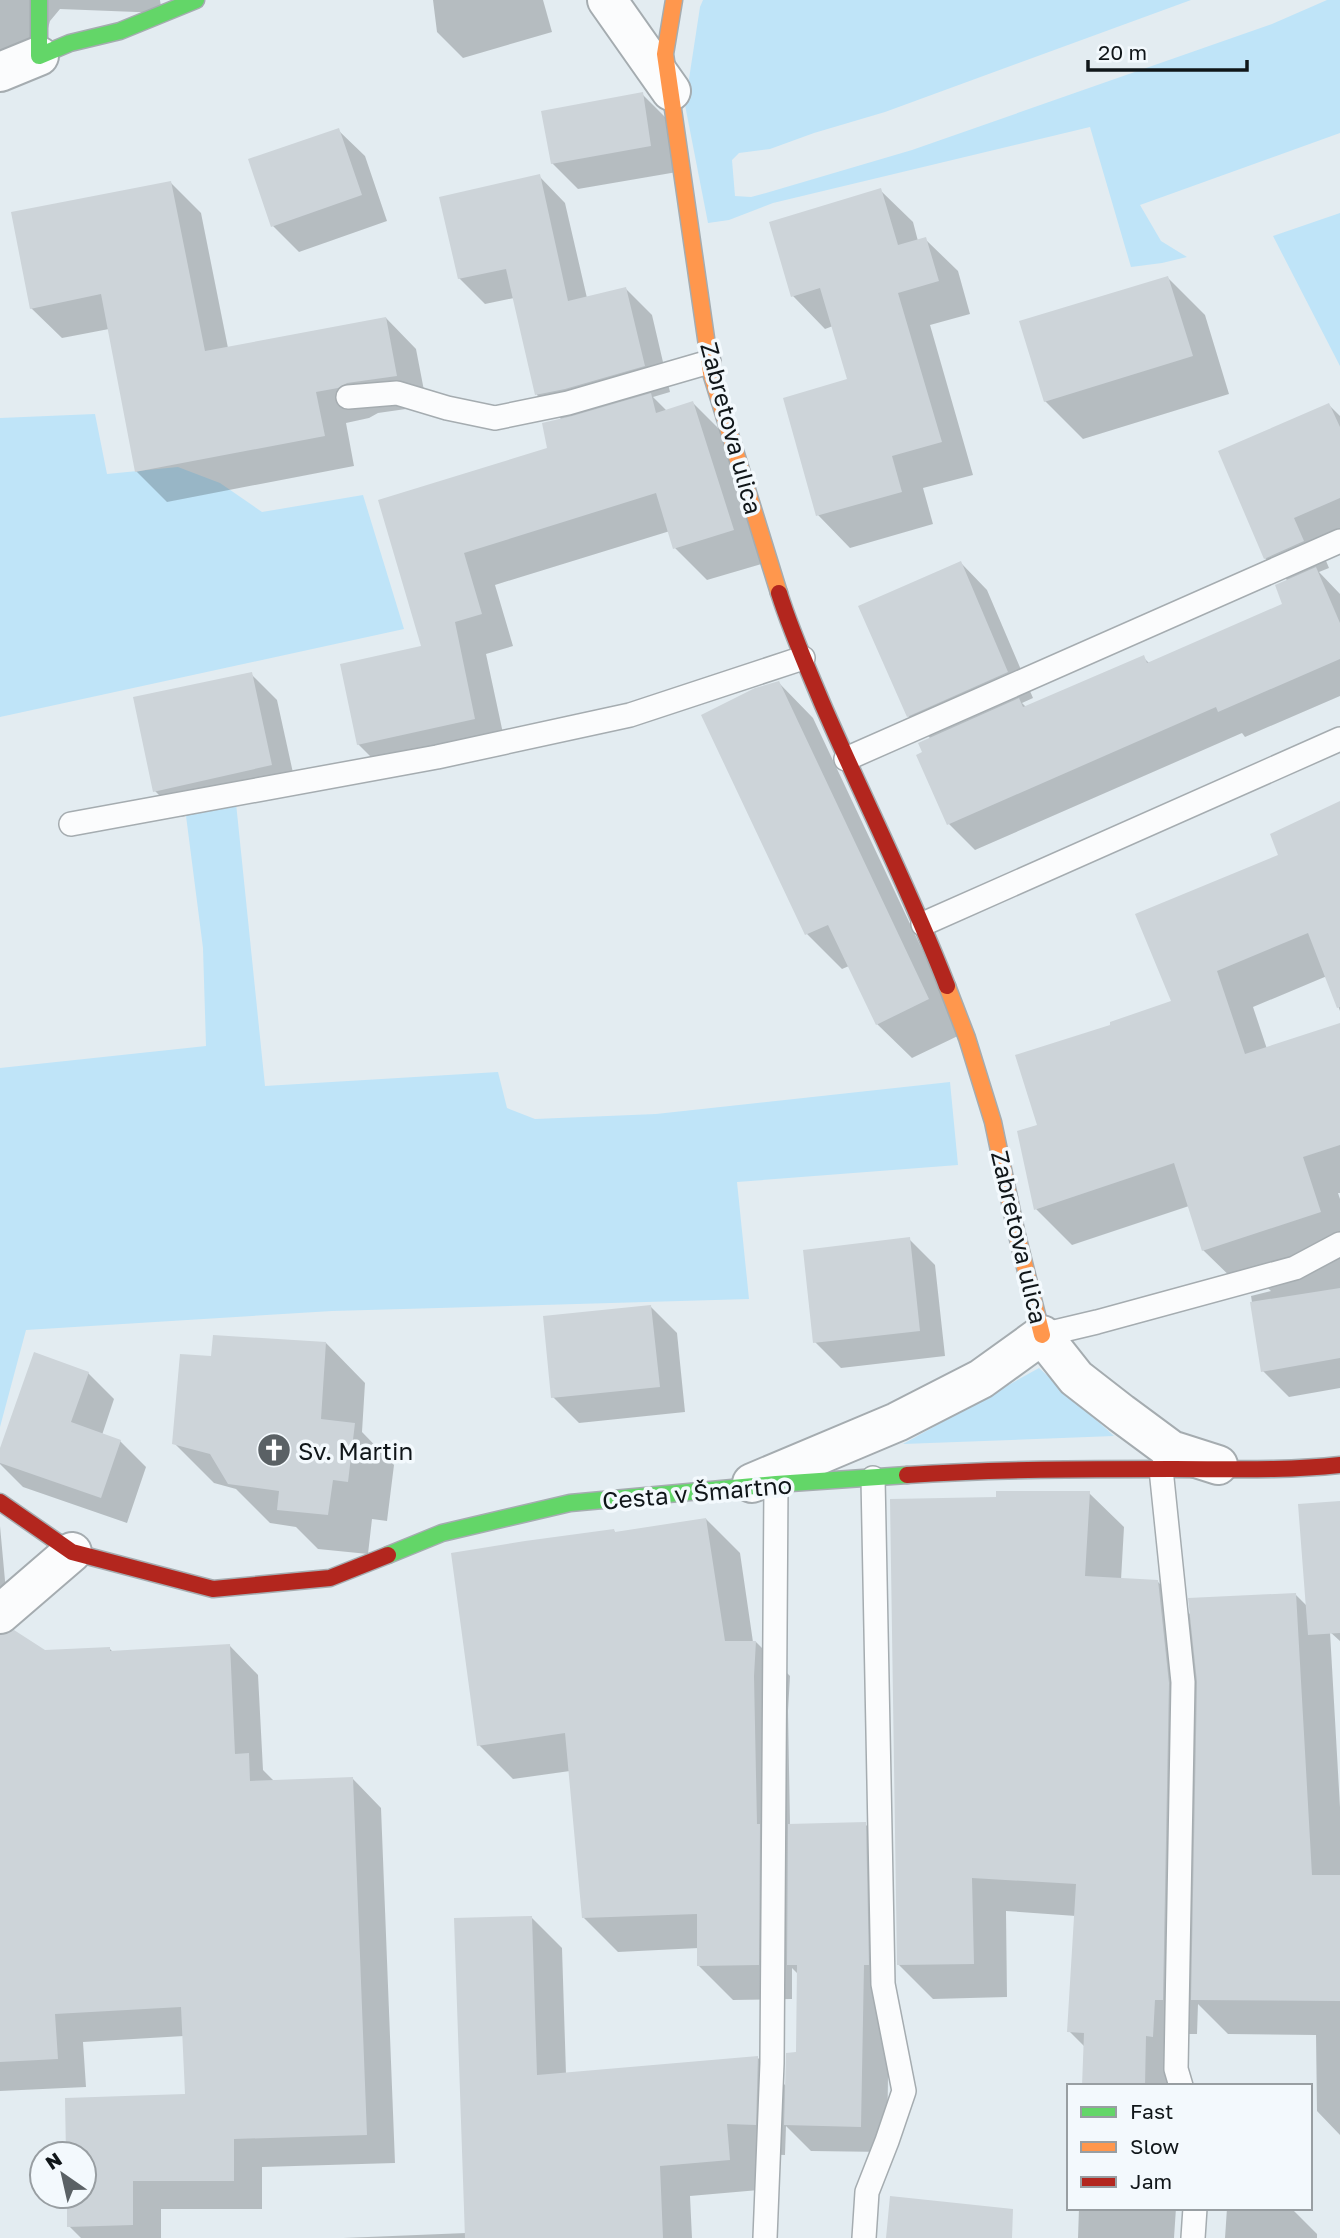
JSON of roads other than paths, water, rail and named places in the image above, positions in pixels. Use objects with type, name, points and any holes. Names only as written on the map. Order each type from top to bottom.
[{"type":"street","points":[[39,0],[39,56]]},
{"type":"street","points":[[0,72],[70,43],[120,31],[196,0]]},
{"type":"street","points":[[607,0],[671,91]]},
{"type":"street","name":"Zabretova ulica","points":[[674,0],[666,54],[709,362],[785,614],[846,759],[923,923],[967,1038],[993,1122],[1042,1335]]},
{"type":"street","points":[[759,1486],[981,1380],[1042,1335],[1076,1378],[1171,1450],[1230,1469]]},
{"type":"street","name":"Cesta v Šmartno","points":[[0,1502],[72,1552],[212,1589],[330,1578],[442,1534],[569,1503],[993,1469],[1230,1469],[1340,1465]]},
{"type":"street","points":[[0,1614],[72,1552]]},
{"type":"lane","points":[[348,397],[397,393],[447,408],[495,418],[568,403],[709,362]]},
{"type":"lane","points":[[846,759],[1340,541]]},
{"type":"lane","points":[[71,824],[437,757],[630,715],[803,658]]},
{"type":"lane","points":[[923,923],[1340,739]]},
{"type":"lane","name":"Zabretova ulica","points":[[1042,1335],[1295,1268],[1340,1244]]},
{"type":"lane","points":[[1161,1469],[1183,1682],[1176,2069],[1180,2084]]},
{"type":"lane","points":[[864,2238],[867,2192],[904,2091],[883,1984],[873,1478]]},
{"type":"lane","points":[[759,1486],[772,2063],[765,2238]]},
{"type":"lane","points":[[1193,2238],[1195,2210]]},
{"type":"place","name":"Sv. Martin","points":[[274,1450]]}]
